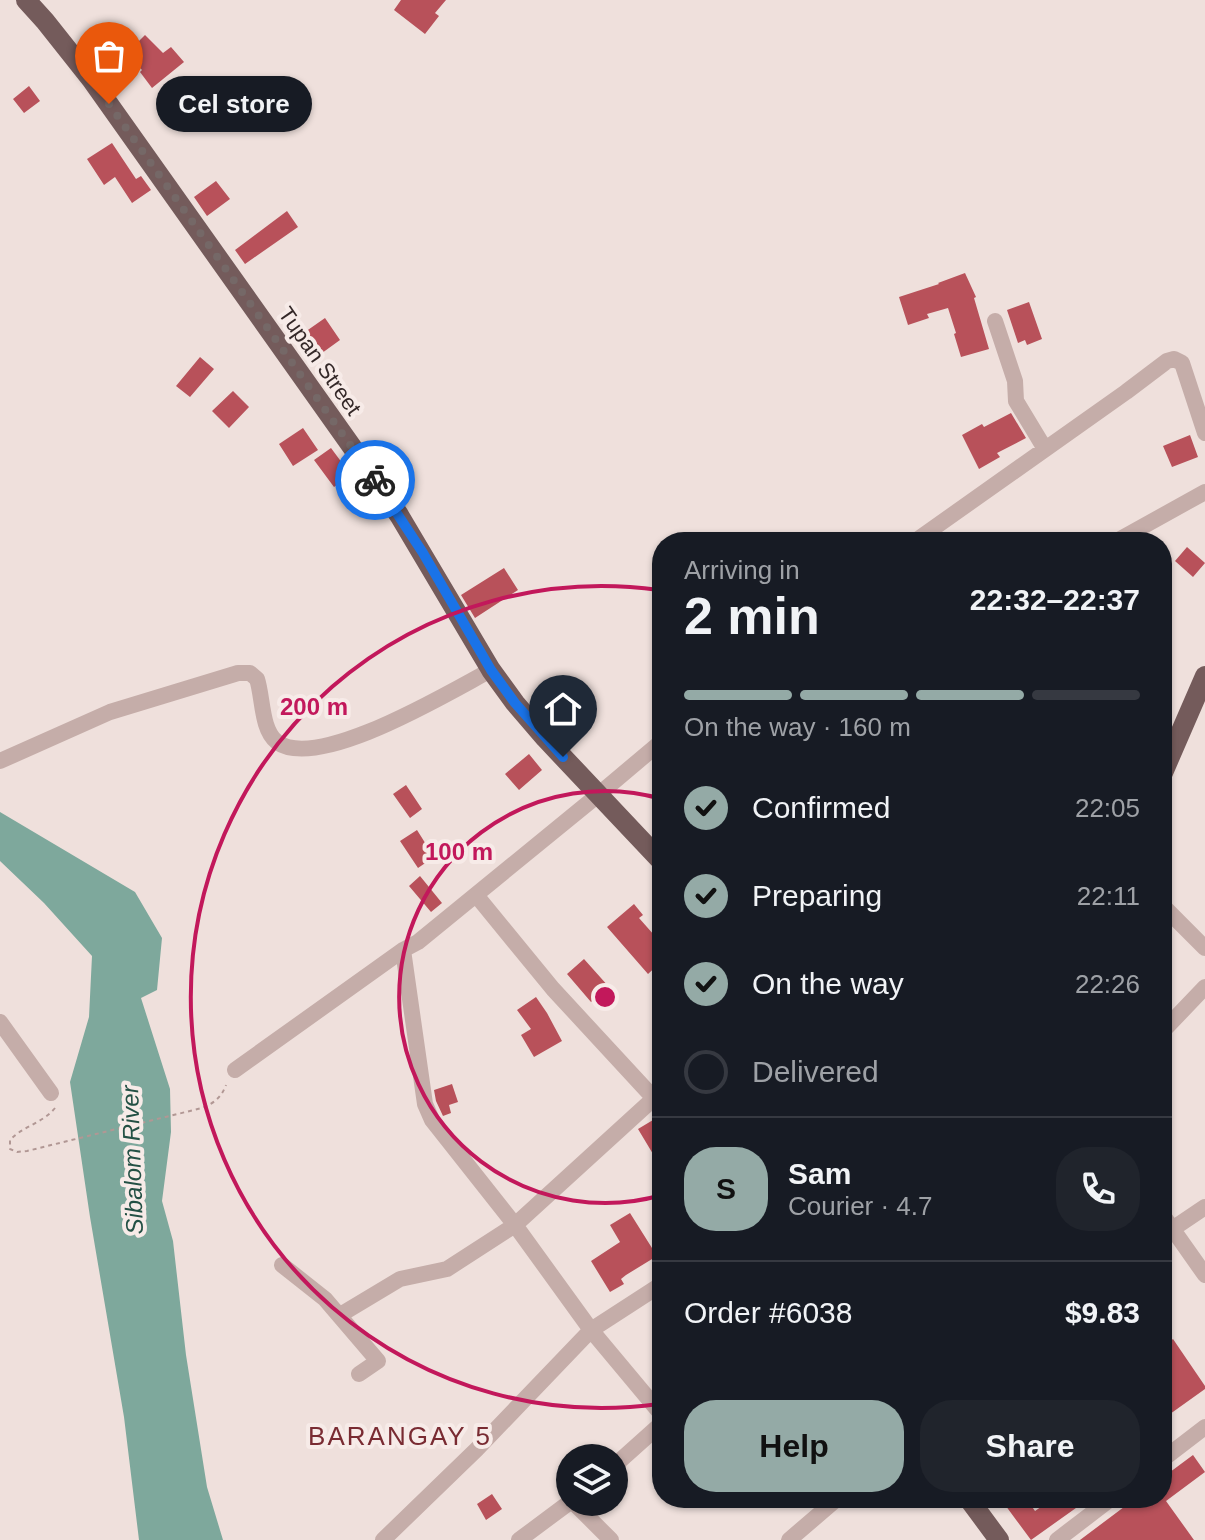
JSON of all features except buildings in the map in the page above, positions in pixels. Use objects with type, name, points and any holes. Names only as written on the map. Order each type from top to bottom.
[{"type":"main road","name":"Tupan Street","points":[[26,0],[100,92],[362,461],[406,526],[491,670],[515,703],[652,852]]},
{"type":"main road","points":[[1172,752],[1205,676]]},
{"type":"main road","points":[[975,1508],[999,1540]]},
{"type":"street","points":[[995,321],[1015,381],[1016,401],[1045,449]]},
{"type":"street","points":[[928,532],[1167,361],[1174,359],[1182,363],[1205,433]]},
{"type":"street","points":[[1133,532],[1205,492]]},
{"type":"street","points":[[0,761],[110,712],[238,673],[250,673],[257,679],[265,723],[276,741],[301,749],[332,745],[366,733],[491,670]]},
{"type":"street","points":[[235,1070],[418,942],[652,749]]},
{"type":"street","points":[[476,895],[553,989],[652,1092]]},
{"type":"street","points":[[1172,915],[1205,948]]},
{"type":"street","points":[[403,950],[425,1104],[432,1120],[515,1225],[591,1330],[652,1403]]},
{"type":"street","points":[[1172,1022],[1205,987]]},
{"type":"street","points":[[0,1022],[51,1093]]},
{"type":"street","points":[[340,1315],[400,1279],[447,1269],[515,1225],[652,1105]]},
{"type":"street","points":[[1172,1229],[1205,1207]]},
{"type":"street","points":[[1172,1238],[1205,1275]]},
{"type":"street","points":[[282,1265],[325,1299],[378,1361],[359,1374]]},
{"type":"street","points":[[383,1540],[477,1449],[591,1330],[652,1290]]},
{"type":"street","points":[[1172,1452],[1205,1427]]},
{"type":"street","points":[[628,1453],[652,1432]]},
{"type":"street","points":[[789,1540],[826,1508]]},
{"type":"street","points":[[1057,1540],[1099,1508]]},
{"type":"street","points":[[519,1540],[556,1513]]},
{"type":"street","points":[[586,1516],[611,1540]]},
{"type":"path","points":[[51,1093],[55,1108],[48,1116],[15,1135],[10,1140],[10,1149],[17,1152],[42,1148],[202,1108],[222,1094],[235,1070]]},
{"type":"water","name":"Sibalom River","points":[[0,812],[135,892],[162,938],[157,990],[141,998],[170,1089],[171,1132],[162,1201],[173,1241],[186,1355],[207,1487],[223,1540],[139,1540],[124,1417],[70,1082],[89,1017],[92,956],[0,861]]},
{"type":"way so far","points":[[109,104],[375,480]]},
{"type":"place","name":"Cel store","points":[[109,104]]},
{"type":"district","name":"BARANGAY 5","points":[[400,1436]]},
{"type":"route","points":[[375,480],[423,553],[491,670],[515,703],[563,757]]}]
